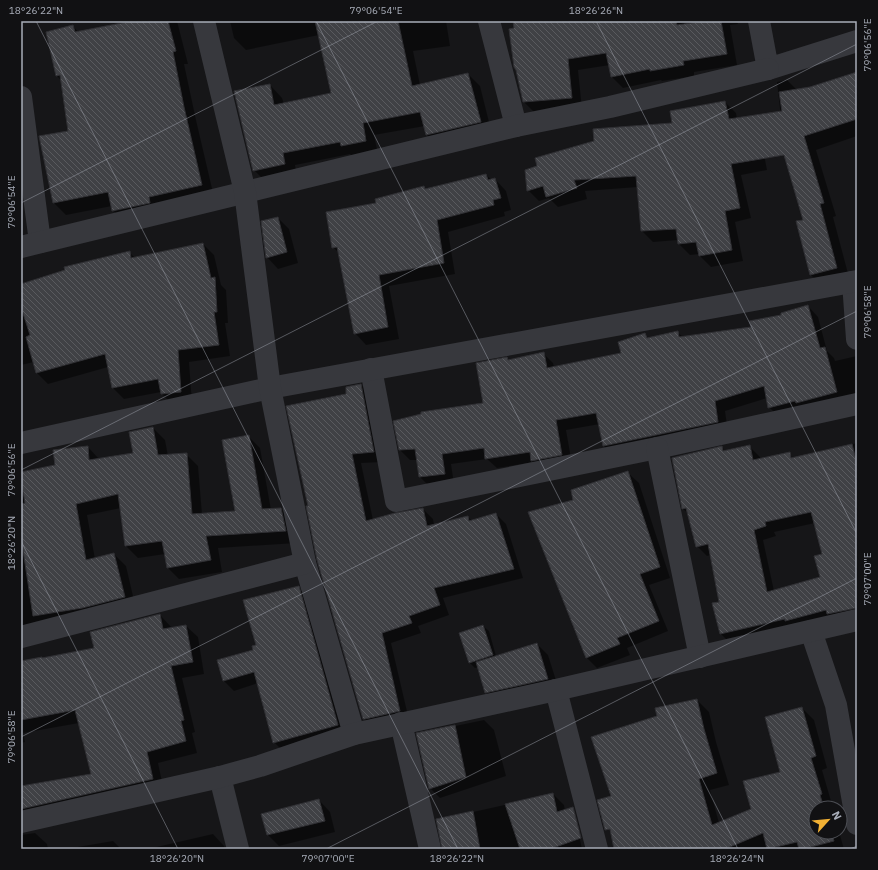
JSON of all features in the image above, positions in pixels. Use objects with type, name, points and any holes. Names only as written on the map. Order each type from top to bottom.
[{"type":"street","points":[[204,21],[245,192],[270,388],[305,563],[354,734]]},
{"type":"street","points":[[489,21],[516,126]]},
{"type":"street","points":[[759,21],[768,69]]},
{"type":"street","points":[[21,96],[31,244],[516,126],[610,107],[768,69],[857,41]]},
{"type":"street","points":[[21,443],[270,388],[855,282],[857,339]]},
{"type":"street","points":[[371,369],[396,500],[657,448],[857,404]]},
{"type":"street","points":[[657,448],[700,657]]},
{"type":"street","points":[[21,637],[305,563]]},
{"type":"street","points":[[21,822],[220,777],[260,766],[354,734],[556,690],[857,620]]},
{"type":"street","points":[[811,631],[836,705],[857,824]]},
{"type":"street","points":[[556,690],[597,849]]},
{"type":"street","points":[[401,723],[430,849]]},
{"type":"street","points":[[220,777],[238,849]]},
{"type":"building","points":[[132,21],[168,21],[176,51],[173,52],[184,107],[202,185],[149,197],[150,203],[112,211],[108,192],[53,203],[39,136],[68,131],[60,75],[56,76],[46,32],[73,25],[75,32]]},
{"type":"building","points":[[315,21],[398,21],[412,86],[468,73],[481,122],[426,135],[420,112],[363,123],[366,141],[341,146],[340,142],[283,153],[285,164],[253,171],[234,91],[270,84],[274,105],[331,93]]},
{"type":"building","points":[[513,21],[676,21],[677,25],[705,21],[721,21],[727,54],[683,61],[684,65],[650,71],[650,69],[611,77],[606,53],[568,59],[572,98],[523,102],[514,67],[509,29],[514,28]]},
{"type":"building","points":[[857,72],[857,119],[804,136],[824,203],[820,204],[837,268],[810,275],[796,221],[803,220],[784,155],[731,164],[740,208],[725,211],[732,250],[699,256],[696,242],[678,244],[676,229],[641,231],[636,176],[574,180],[577,188],[546,197],[543,186],[527,191],[525,170],[537,166],[535,158],[594,141],[593,129],[672,123],[670,111],[725,101],[729,119],[782,111],[779,92],[810,87]]},
{"type":"building","points":[[486,174],[488,180],[495,178],[501,198],[493,200],[494,205],[437,220],[444,263],[379,275],[388,327],[354,334],[337,247],[332,248],[326,212],[376,203],[375,199],[424,186],[425,189]]},
{"type":"building","points":[[278,217],[287,252],[266,258],[261,221]]},
{"type":"building","points":[[203,243],[211,278],[215,277],[217,312],[214,312],[219,345],[178,350],[181,392],[161,394],[158,379],[112,388],[105,354],[36,373],[26,337],[30,335],[21,307],[21,284],[65,270],[64,267],[130,251],[131,258]]},
{"type":"building","points":[[808,305],[820,348],[825,347],[837,392],[796,403],[795,401],[768,408],[764,386],[715,401],[718,422],[603,446],[596,413],[556,420],[562,455],[531,461],[530,452],[485,459],[484,448],[442,454],[445,474],[419,477],[415,449],[399,450],[393,421],[421,414],[421,412],[483,403],[476,363],[507,357],[508,360],[544,352],[547,368],[621,353],[618,342],[645,333],[647,338],[678,331],[679,337],[751,327],[749,321],[781,315],[781,313]]},
{"type":"building","points":[[361,384],[374,452],[352,454],[366,521],[395,513],[423,508],[427,526],[468,516],[469,521],[496,513],[514,569],[434,588],[440,605],[409,616],[412,623],[382,633],[400,711],[365,719],[363,719],[317,560],[306,506],[308,506],[286,406],[346,394],[346,387]]},
{"type":"building","points":[[153,427],[158,455],[187,453],[192,514],[235,511],[222,440],[249,435],[262,509],[281,508],[286,531],[206,536],[211,560],[167,568],[162,541],[125,546],[118,494],[76,504],[86,560],[114,553],[125,597],[82,608],[33,616],[21,537],[21,504],[25,503],[21,472],[55,465],[53,450],[88,446],[89,460],[133,453],[129,432]]},
{"type":"building","points":[[852,444],[857,464],[857,608],[827,614],[826,610],[785,621],[785,619],[720,634],[712,603],[719,602],[708,544],[696,547],[686,508],[682,509],[672,458],[722,446],[723,451],[750,445],[753,460],[790,452],[791,458]],"holes":[[[811,512],[822,554],[814,556],[820,577],[767,592],[754,530],[766,526],[765,522]]]},
{"type":"building","points":[[628,471],[660,567],[640,574],[659,621],[617,638],[620,644],[586,658],[528,512],[573,500],[571,490]]},
{"type":"building","points":[[299,586],[338,725],[273,743],[254,672],[223,681],[217,660],[253,650],[252,646],[256,645],[243,600]]},
{"type":"building","points":[[160,614],[163,629],[186,625],[193,662],[171,666],[184,720],[181,721],[186,741],[147,752],[153,779],[21,809],[21,786],[91,774],[75,710],[21,720],[21,661],[94,648],[90,632]]},
{"type":"building","points":[[483,625],[493,655],[469,663],[459,633]]},
{"type":"building","points":[[537,643],[548,679],[485,693],[476,662]]},
{"type":"building","points":[[697,699],[717,773],[699,779],[712,825],[751,809],[743,781],[780,772],[765,717],[802,707],[816,756],[811,758],[822,794],[820,795],[822,800],[808,800],[808,840],[834,841],[803,849],[799,849],[797,842],[767,849],[763,833],[725,849],[614,849],[610,829],[605,830],[597,800],[611,796],[591,737],[657,716],[655,708]]},
{"type":"building","points":[[455,725],[466,777],[429,789],[416,733]]},
{"type":"building","points":[[553,793],[557,812],[573,807],[581,838],[550,849],[520,849],[505,804]]},
{"type":"building","points":[[319,799],[325,821],[267,835],[261,814]]},
{"type":"building","points":[[473,811],[480,849],[442,849],[436,819]]}]
